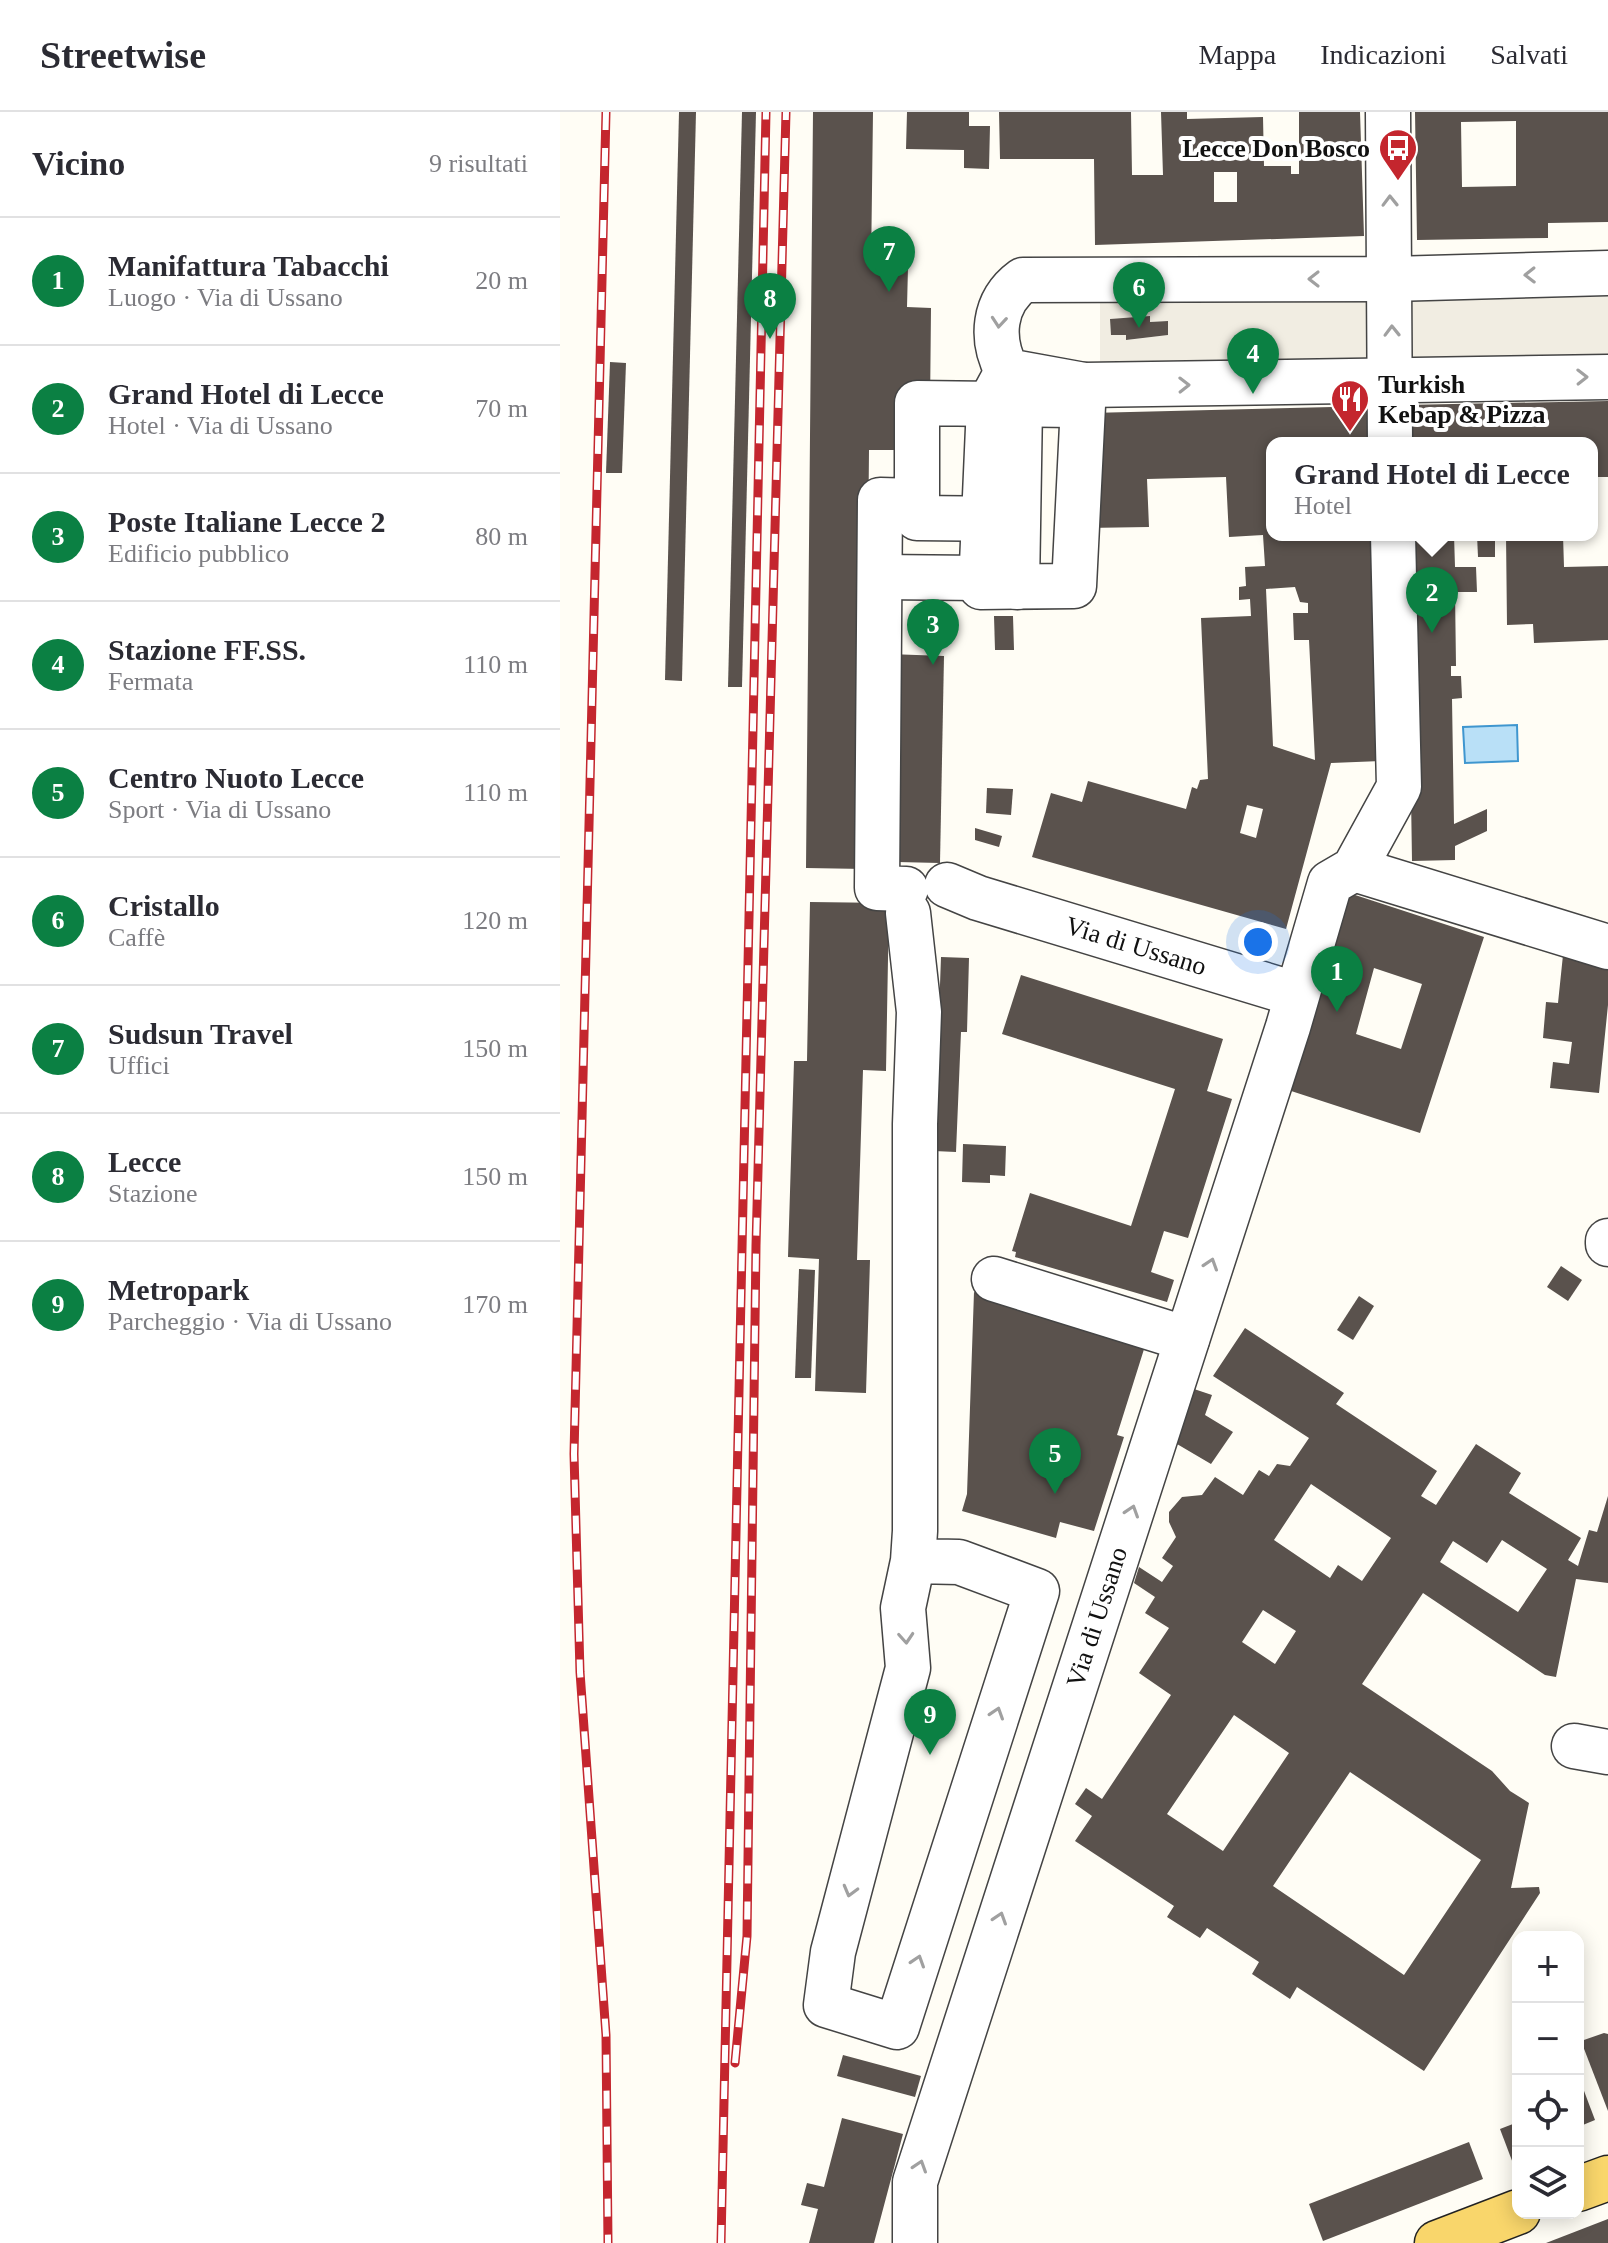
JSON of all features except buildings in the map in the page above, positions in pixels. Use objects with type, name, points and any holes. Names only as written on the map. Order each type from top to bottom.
[{"type":"main road","points":[[1584,2187],[1608,2178]]},
{"type":"main road","points":[[1437,2243],[1512,2214]]},
{"type":"street","points":[[1388,112],[1392,279],[1390,437]]},
{"type":"street","points":[[999,582],[1005,394],[998,315],[1007,292],[1023,280],[1392,279],[1608,273]]},
{"type":"street","points":[[917,495],[917,403],[1005,394],[1608,377]]},
{"type":"street","points":[[1080,472],[1003,469],[917,495],[880,500],[898,577],[1074,586],[1080,472],[1091,392]]},
{"type":"street","points":[[917,495],[1001,519],[1078,519]]},
{"type":"street","name":"Via di Ussano","points":[[915,2243],[915,2182],[1187,1339],[1330,883],[1354,869],[1399,787],[1393,541]]},
{"type":"street","name":"Via di Ussano","points":[[898,577],[877,888],[1295,994]]},
{"type":"street","points":[[1354,869],[1608,947]]},
{"type":"street","points":[[913,1561],[959,1562],[1037,1591],[897,2027],[826,2005],[833,1952],[908,1668],[903,1608],[913,1561],[915,1124],[919,1012],[933,939],[936,901]]},
{"type":"street","points":[[994,1279],[1187,1339]]},
{"type":"shaded area","points":[[1608,296],[1608,357],[1411,362],[1410,300]]},
{"type":"shaded area","points":[[1378,297],[1378,364],[1100,365],[1100,300]],"holes":[[[1150,316],[1150,322],[1167,321],[1168,335],[1127,340],[1126,335],[1111,335],[1110,319]]]},
{"type":"water","points":[[1517,725],[1518,761],[1465,763],[1463,727]]},
{"type":"railway","points":[[606,112],[574,1454],[580,1672],[606,2035],[608,2243]]},
{"type":"railway","points":[[721,2243],[766,112]]},
{"type":"railway","points":[[735,2063],[747,1936],[756,1246],[786,112]]},
{"type":"place","name":"Lecce Don Bosco","points":[[1398,182]]},
{"type":"place","name":"Sudsun Travel","points":[[889,292]]},
{"type":"place","name":"Cristallo","points":[[1139,328]]},
{"type":"place","name":"Lecce","points":[[770,339]]},
{"type":"place","name":"Stazione FF.SS.","points":[[1253,394]]},
{"type":"place","name":"Turkish Kebap & Pizza","points":[[1350,433]]},
{"type":"place","name":"Grand Hotel di Lecce","points":[[1432,633]]},
{"type":"place","name":"Poste Italiane Lecce 2","points":[[933,665]]},
{"type":"place","name":"Manifattura Tabacchi","points":[[1337,1012]]},
{"type":"place","name":"Centro Nuoto Lecce","points":[[1055,1494]]},
{"type":"place","name":"Metropark","points":[[930,1755]]}]
